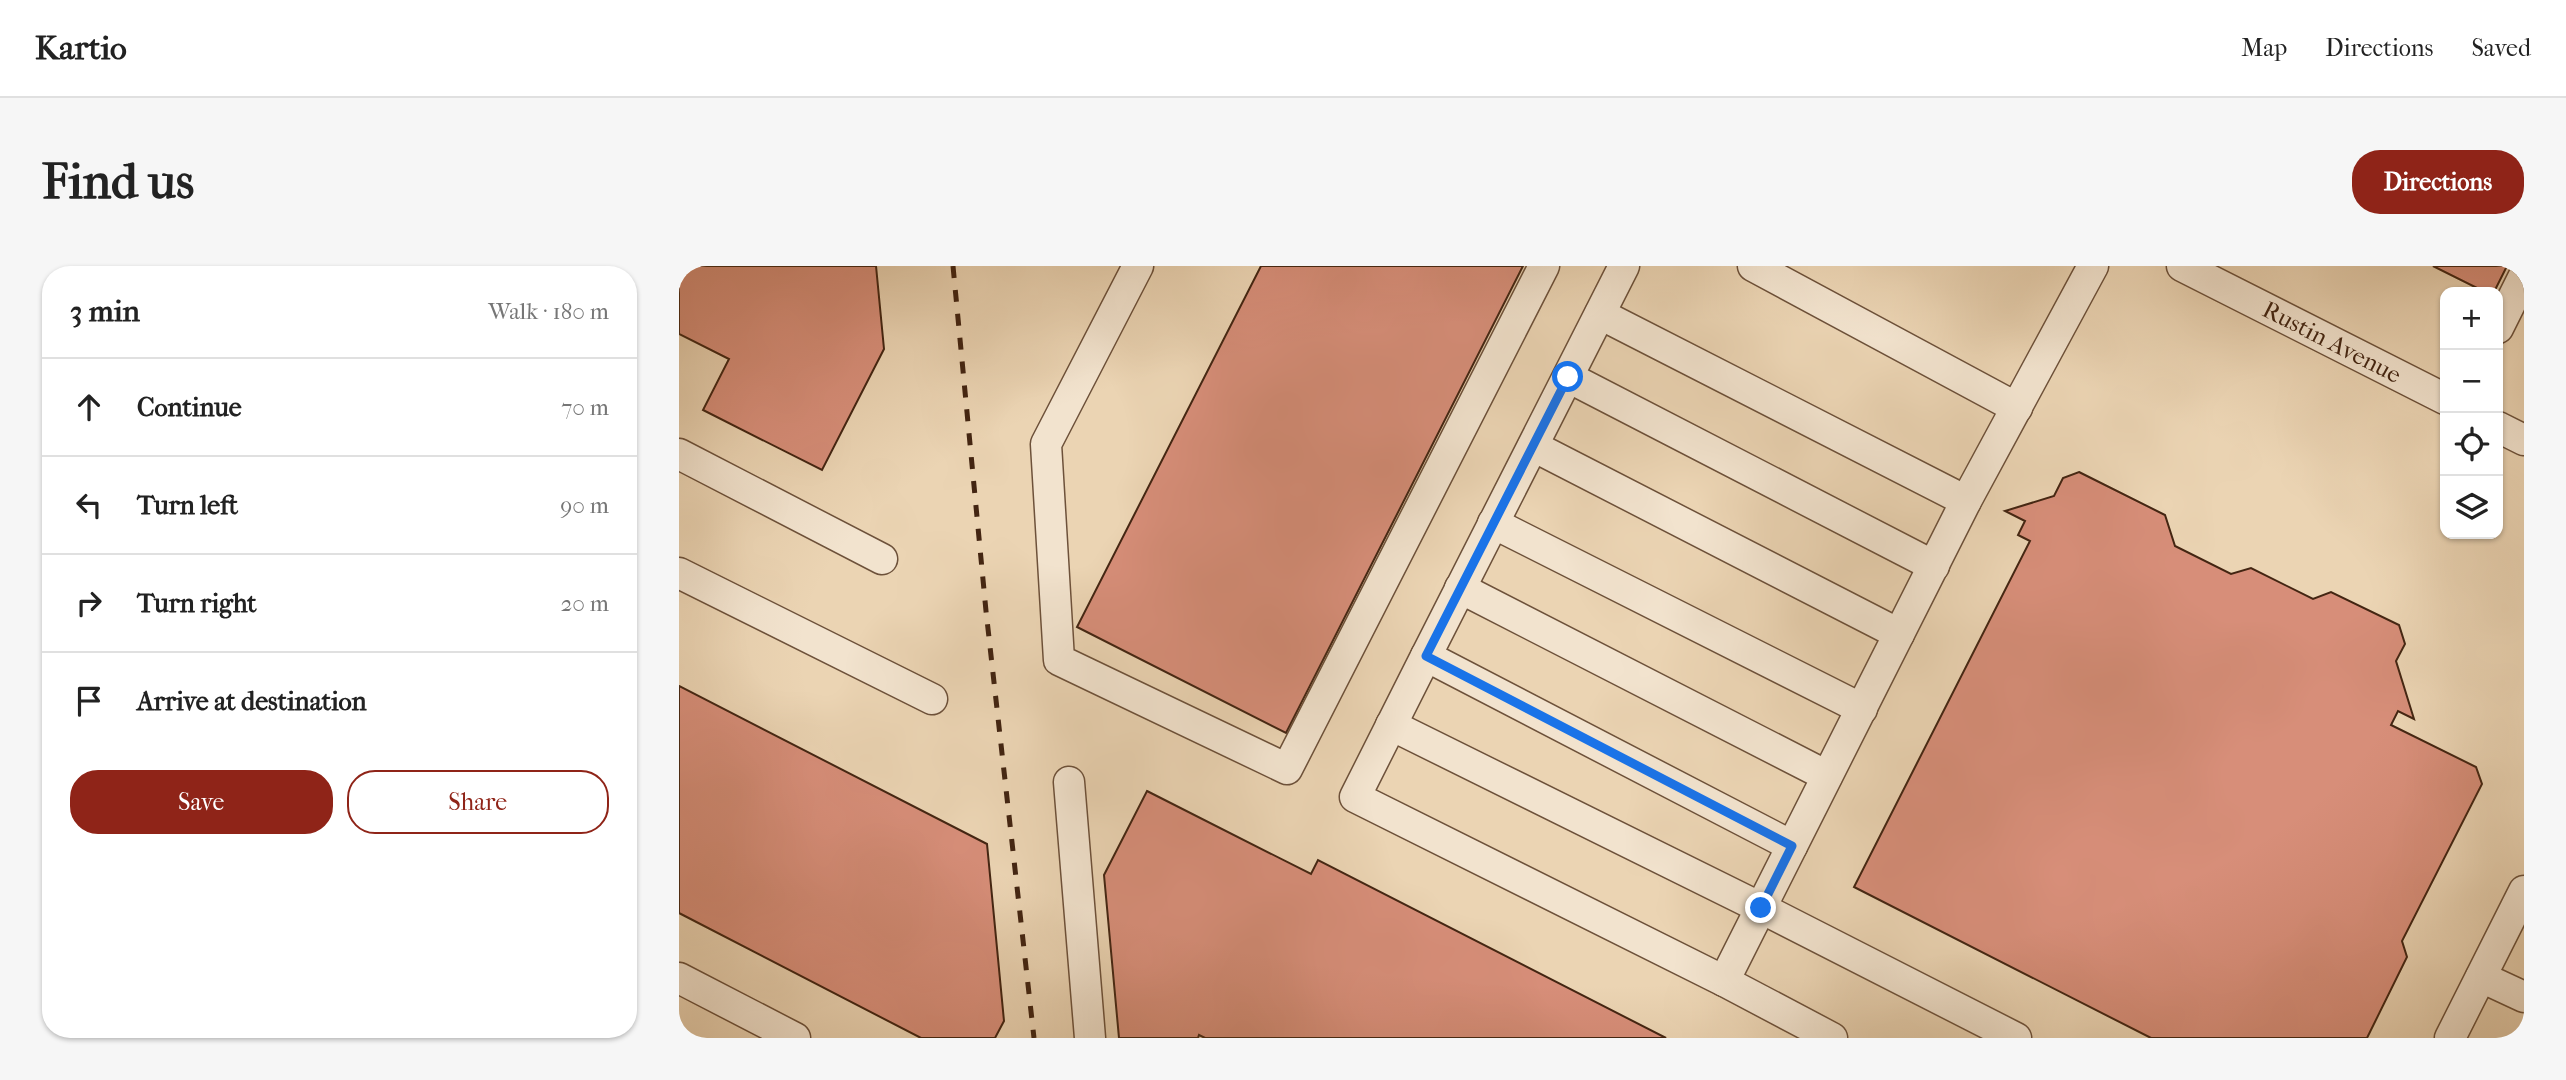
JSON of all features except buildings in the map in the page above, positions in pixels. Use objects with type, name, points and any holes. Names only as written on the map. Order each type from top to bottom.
[{"type":"street","points":[[1138,266],[1047,444],[1059,660],[1287,769],[1543,266]]},
{"type":"street","points":[[1624,266],[1355,797],[1724,981],[1832,1038]]},
{"type":"street","points":[[1753,266],[2017,408]]},
{"type":"street","points":[[1724,981],[1966,501],[2092,266]]},
{"type":"street","name":"Rustin Avenue","points":[[2182,266],[2440,396]]},
{"type":"street","points":[[2503,318],[2524,276]]},
{"type":"street","points":[[1600,314],[1966,501]]},
{"type":"street","points":[[1568,377],[1934,566]]},
{"type":"street","points":[[2503,429],[2524,440]]},
{"type":"street","points":[[1533,446],[1899,634]]},
{"type":"street","points":[[679,454],[882,559]]},
{"type":"street","points":[[1493,523],[1861,709]]},
{"type":"street","points":[[679,573],[932,699]]},
{"type":"street","points":[[1460,588],[1827,776]]},
{"type":"street","points":[[1426,656],[1792,846]]},
{"type":"street","points":[[1391,725],[2016,1038]]},
{"type":"street","points":[[1069,782],[1090,1038]]},
{"type":"street","points":[[2450,1038],[2524,891]]},
{"type":"street","points":[[2481,977],[2524,997]]},
{"type":"street","points":[[679,978],[796,1038]]},
{"type":"railway","points":[[953,266],[986,611],[1034,1038]]},
{"type":"route","points":[[1568,377],[1426,656],[1792,846],[1761,908]]}]
